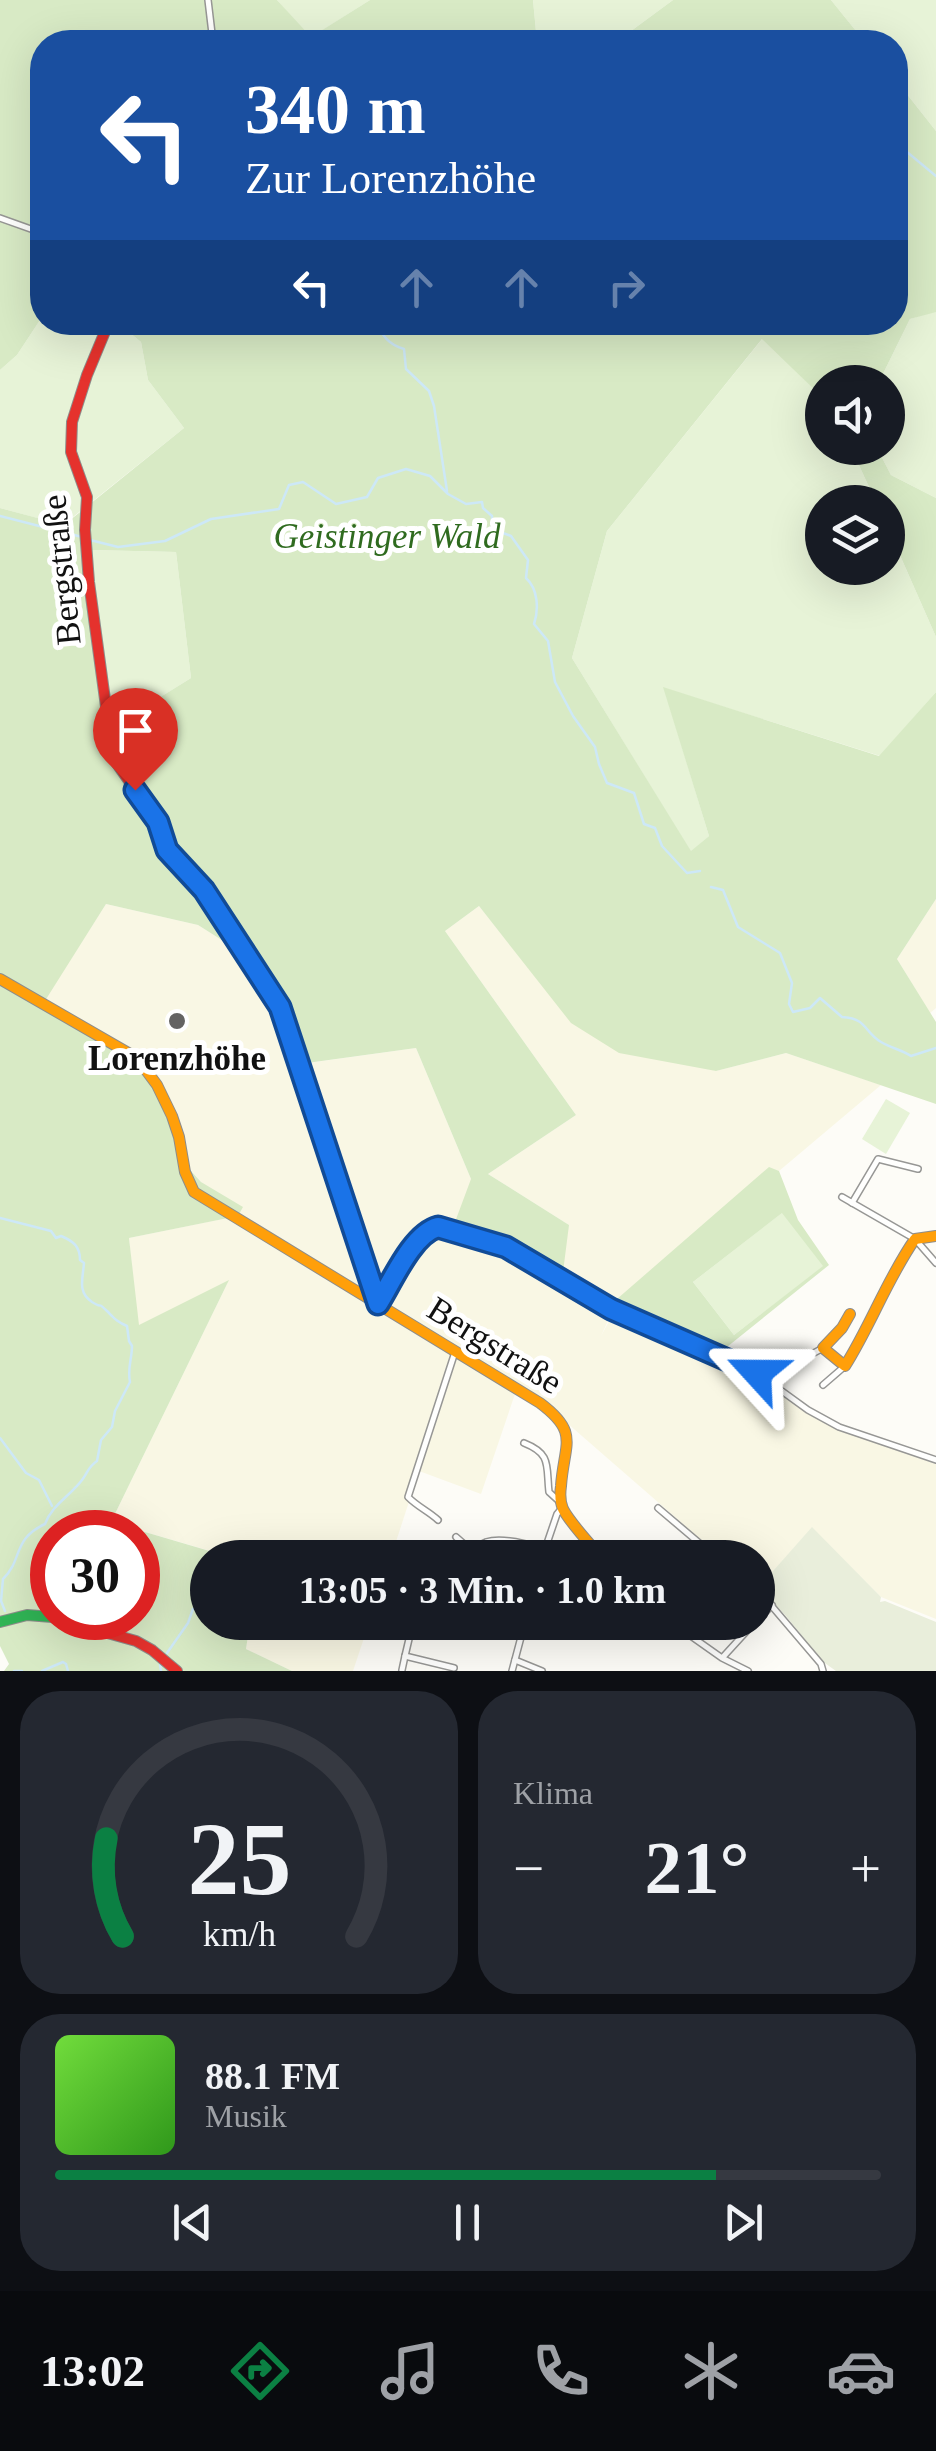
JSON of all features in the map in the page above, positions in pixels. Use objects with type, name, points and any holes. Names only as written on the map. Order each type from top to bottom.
[{"type":"street","points":[[208,0],[212,30]]},
{"type":"street","points":[[0,218],[30,229]]},
{"type":"street","name":"Bergstraße","points":[[104,335],[72,422],[71,452],[86,496],[88,582],[113,758],[158,822],[167,850],[204,890],[280,1007],[378,1304]]},
{"type":"street","name":"Bergstraße","points":[[0,979],[137,1058],[163,1096],[180,1140],[184,1174],[194,1192],[540,1402],[564,1424],[561,1505]]},
{"type":"street","points":[[852,1203],[878,1160],[918,1169]]},
{"type":"street","points":[[842,1197],[914,1239],[936,1263]]},
{"type":"street","points":[[378,1304],[418,1239],[428,1229],[450,1229],[506,1247],[611,1309],[757,1373],[839,1427],[936,1460]]},
{"type":"street","points":[[823,1385],[845,1366],[862,1342],[901,1256],[914,1239],[936,1236]]},
{"type":"street","points":[[790,1366],[824,1348],[850,1314]]},
{"type":"street","points":[[824,1348],[845,1366]]},
{"type":"street","points":[[438,1520],[408,1497],[455,1352]]},
{"type":"street","name":"Bergstraße","points":[[524,1443],[536,1448],[546,1459],[549,1492],[588,1540]]},
{"type":"street","points":[[547,1540],[561,1505]]},
{"type":"street","points":[[658,1508],[695,1540]]},
{"type":"street","points":[[456,1537],[459,1540]]},
{"type":"street","points":[[775,1608],[823,1671]]},
{"type":"street","points":[[0,1622],[30,1615]]},
{"type":"street","points":[[133,1640],[152,1650],[176,1671]]},
{"type":"street","points":[[402,1670],[409,1640]]},
{"type":"street","points":[[512,1671],[521,1640]]},
{"type":"street","points":[[697,1640],[748,1671]]},
{"type":"street","points":[[722,1658],[739,1640]]},
{"type":"street","points":[[405,1656],[454,1668]]},
{"type":"street","points":[[515,1660],[542,1671]]},
{"type":"shaded area","points":[[936,899],[936,1008],[930,1013],[897,959]]},
{"type":"shaded area","points":[[106,904],[198,925],[266,968],[308,1063],[416,1048],[471,1179],[569,1225],[488,1174],[576,1115],[445,931],[479,906],[571,1022],[716,1071],[786,1053],[881,1085],[779,1171],[769,1168],[618,1299],[601,1336],[615,1310],[757,1373],[839,1430],[936,1464],[936,1619],[881,1597],[812,1528],[775,1569],[775,1540],[701,1540],[559,1416],[516,1391],[481,1494],[419,1471],[397,1540],[190,1540],[190,1545],[160,1536],[160,1510],[117,1510],[228,1282],[138,1326],[129,1238],[237,1216],[201,1182],[42,1004]]},
{"type":"shaded area","points":[[247,1640],[363,1640],[353,1671],[292,1671],[246,1649]]},
{"type":"green space","points":[[0,0],[277,0],[305,30],[30,30],[30,335],[17,355],[0,370]]},
{"type":"green space","points":[[277,0],[370,0],[323,30],[303,30]]},
{"type":"green space","points":[[370,0],[533,0],[536,30],[322,30]]},
{"type":"green space","points":[[533,0],[673,0],[632,30],[536,30]]},
{"type":"green space","points":[[673,0],[831,0],[855,30],[632,30]]},
{"type":"green space","points":[[831,0],[936,0],[936,131],[908,95],[908,30],[855,30]]},
{"type":"green space","name":"Geistinger Wald","points":[[908,95],[936,131],[936,312],[910,319],[908,323]]},
{"type":"green space","points":[[936,312],[936,498],[891,475],[886,465],[905,465],[905,365],[887,365],[902,335],[908,335],[910,319]]},
{"type":"green space","points":[[30,335],[133,335],[141,342],[148,380],[184,428],[63,525],[0,508],[0,370],[17,355]]},
{"type":"green space","name":"Geistinger Wald","points":[[133,335],[902,335],[887,365],[805,365],[805,381],[762,339],[607,531],[572,658],[691,851],[709,836],[663,687],[879,756],[936,692],[936,899],[897,959],[936,1022],[936,1104],[786,1053],[716,1071],[619,1053],[571,1023],[479,906],[445,931],[576,1115],[488,1174],[569,1225],[562,1280],[506,1247],[452,1230],[471,1179],[416,1048],[307,1063],[266,968],[198,925],[106,904],[43,1004],[117,1045],[153,1076],[163,1096],[182,1161],[201,1182],[243,1207],[238,1216],[129,1238],[139,1325],[229,1280],[117,1510],[30,1510],[30,1640],[160,1640],[160,1536],[190,1545],[190,1640],[247,1640],[246,1649],[292,1671],[4,1671],[9,1664],[0,1646],[0,508],[64,525],[184,428],[148,380],[141,342]],"holes":[[[92,550],[176,552],[191,678],[109,729]]]},
{"type":"green space","points":[[763,338],[805,380],[805,465],[859,465],[868,485],[805,485],[805,585],[905,585],[905,567],[936,637],[936,692],[880,756],[664,688],[709,836],[691,852],[572,658],[607,531]]},
{"type":"green space","points":[[859,465],[886,465],[891,475],[936,498],[936,637],[905,567],[905,485],[868,485]]},
{"type":"green space","points":[[92,550],[176,552],[191,678],[108,730]]},
{"type":"green space","points":[[886,1099],[910,1113],[886,1154],[862,1139]]},
{"type":"green space","points":[[769,1167],[779,1171],[798,1220],[829,1265],[727,1347],[617,1299]],"holes":[[[782,1213],[823,1266],[734,1335],[693,1282]]]},
{"type":"green space","points":[[783,1212],[824,1266],[734,1335],[693,1282]]},
{"type":"green space","points":[[812,1527],[881,1597],[880,1602],[936,1622],[936,1671],[836,1671],[822,1661],[775,1604],[775,1569]]},
{"type":"waterway","points":[[908,153],[936,176]]},
{"type":"waterway","points":[[384,335],[404,349],[406,369],[429,391],[447,491]]},
{"type":"waterway","points":[[90,540],[118,547],[165,541],[211,519],[279,509],[289,485],[303,482],[336,504],[367,497],[378,478],[406,469],[430,476],[448,494],[466,504],[482,502],[492,516],[492,529],[511,536],[528,560],[526,578],[536,600],[534,624],[548,641],[555,682],[595,747],[607,783],[634,793],[644,824],[655,828],[662,846],[687,873],[700,871]]},
{"type":"waterway","points":[[0,516],[82,537]]},
{"type":"waterway","points":[[711,887],[723,890],[738,927],[780,953],[792,983],[789,1004],[793,1012],[810,1008],[820,998],[842,1017],[861,1023],[881,1042],[911,1056],[936,1048]]},
{"type":"waterway","points":[[0,1218],[51,1231],[56,1238],[61,1236],[75,1245],[84,1263],[84,1294],[127,1326],[132,1346],[130,1382],[115,1411],[112,1427],[101,1440],[97,1461],[45,1524],[22,1543],[3,1579],[1,1601],[5,1611]]},
{"type":"waterway","points":[[0,1438],[26,1473],[39,1480],[52,1506]]},
{"type":"waterway","points":[[167,1653],[190,1617]]},
{"type":"waterway","points":[[42,1671],[63,1662],[68,1671]]},
{"type":"waterway","points":[[160,1665],[161,1671]]},
{"type":"waterway","points":[[14,1671],[22,1671]]},
{"type":"traffic: fast","points":[[0,1622],[30,1615]]},
{"type":"traffic: slow","points":[[0,979],[137,1058],[157,1085],[172,1116],[185,1172],[194,1192],[553,1413],[567,1440],[560,1492],[562,1506],[587,1540]]},
{"type":"traffic: slow","points":[[262,979],[280,1007],[378,1304]]},
{"type":"traffic: slow","points":[[850,1314],[823,1348],[845,1366],[915,1239],[936,1236]]},
{"type":"traffic: jam","points":[[104,335],[72,422],[71,452],[87,497],[89,582],[113,758],[157,821],[167,850],[204,890],[262,979]]},
{"type":"traffic: jam","points":[[132,1640],[177,1671]]},
{"type":"place","name":"Lorenzhöhe","points":[[177,1021]]},
{"type":"route","points":[[135,790],[158,822],[167,850],[204,890],[280,1007],[378,1304],[418,1239],[428,1229],[450,1229],[506,1247],[611,1309],[757,1373]]}]
